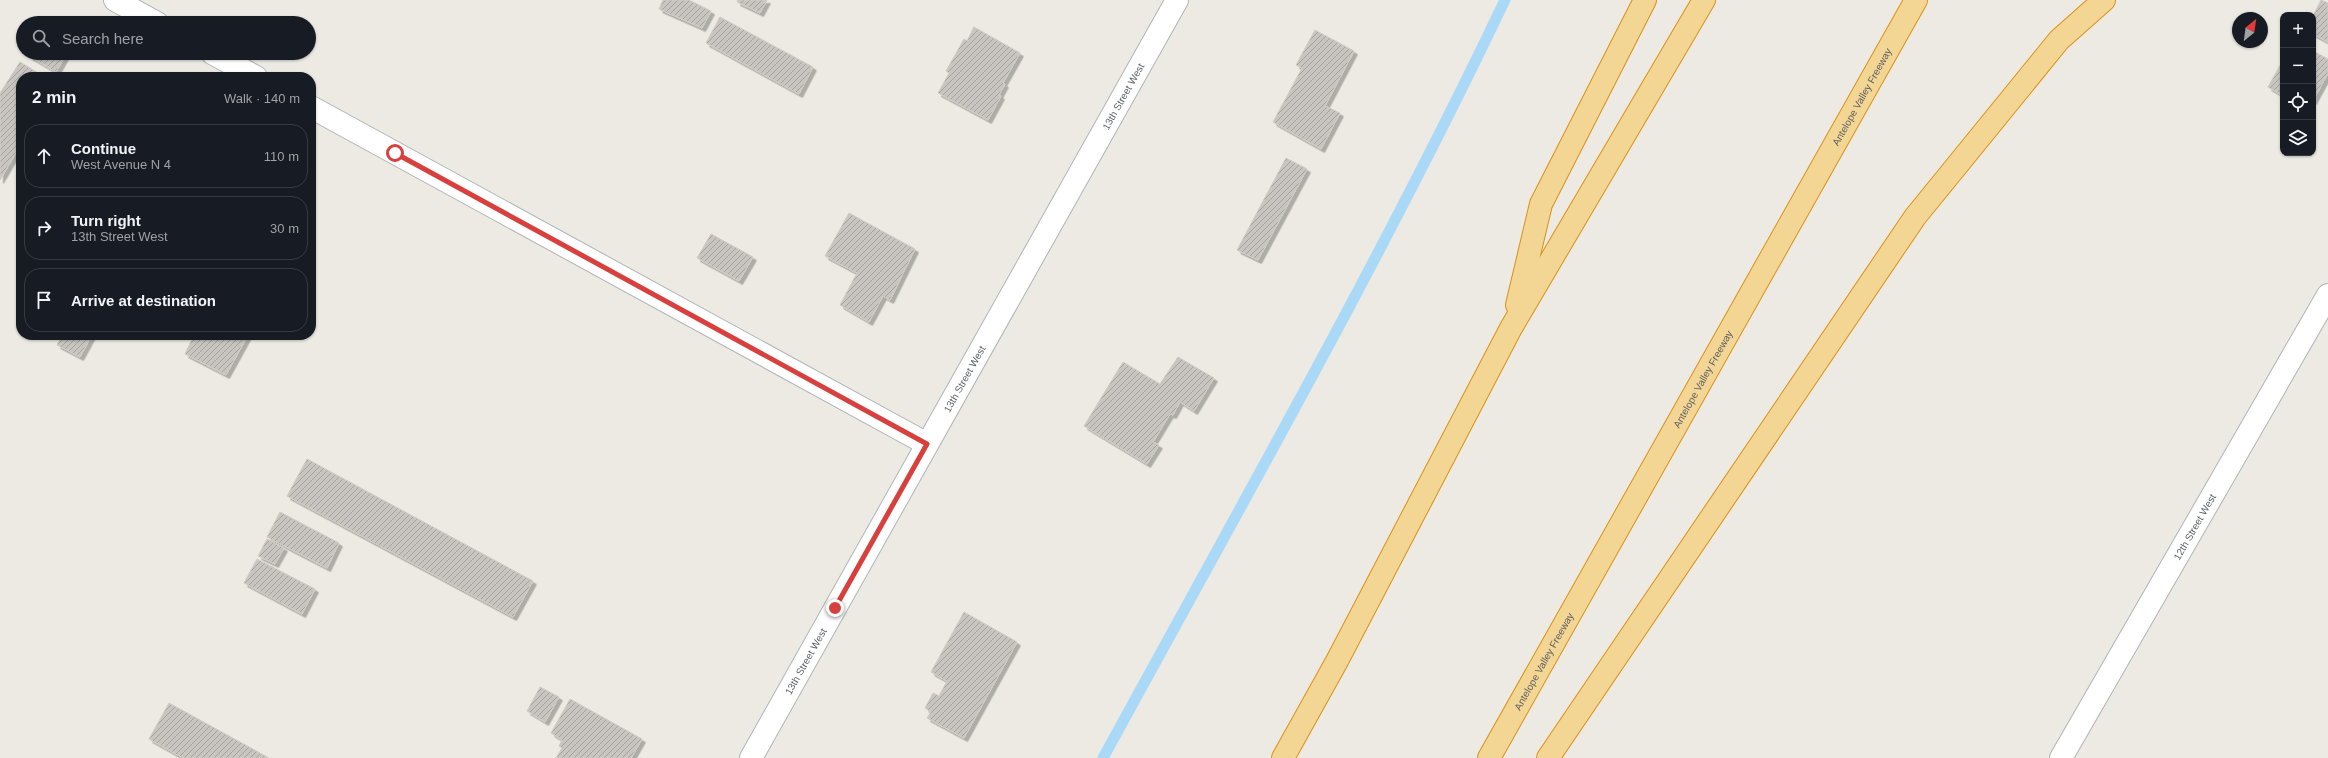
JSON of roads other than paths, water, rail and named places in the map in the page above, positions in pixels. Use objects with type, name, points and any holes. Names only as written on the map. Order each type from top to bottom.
[{"type":"highway","points":[[1511,328],[1541,204],[1645,0]]},
{"type":"highway","points":[[1283,758],[1337,661],[1511,328],[1704,0]]},
{"type":"highway","name":"Antelope Valley Freeway","points":[[1489,758],[1916,0]]},
{"type":"highway","points":[[1548,758],[1915,216],[2059,40],[2104,0]]},
{"type":"street","points":[[115,0],[144,16]]},
{"type":"street","name":"13th Street West","points":[[751,758],[1177,0]]},
{"type":"street","points":[[225,60],[247,72]]},
{"type":"street","points":[[316,110],[927,444]]},
{"type":"street","name":"12th Street West","points":[[2061,758],[2328,295]]},
{"type":"waterway","points":[[1103,758],[1360,287],[1410,192],[1505,0]]}]
